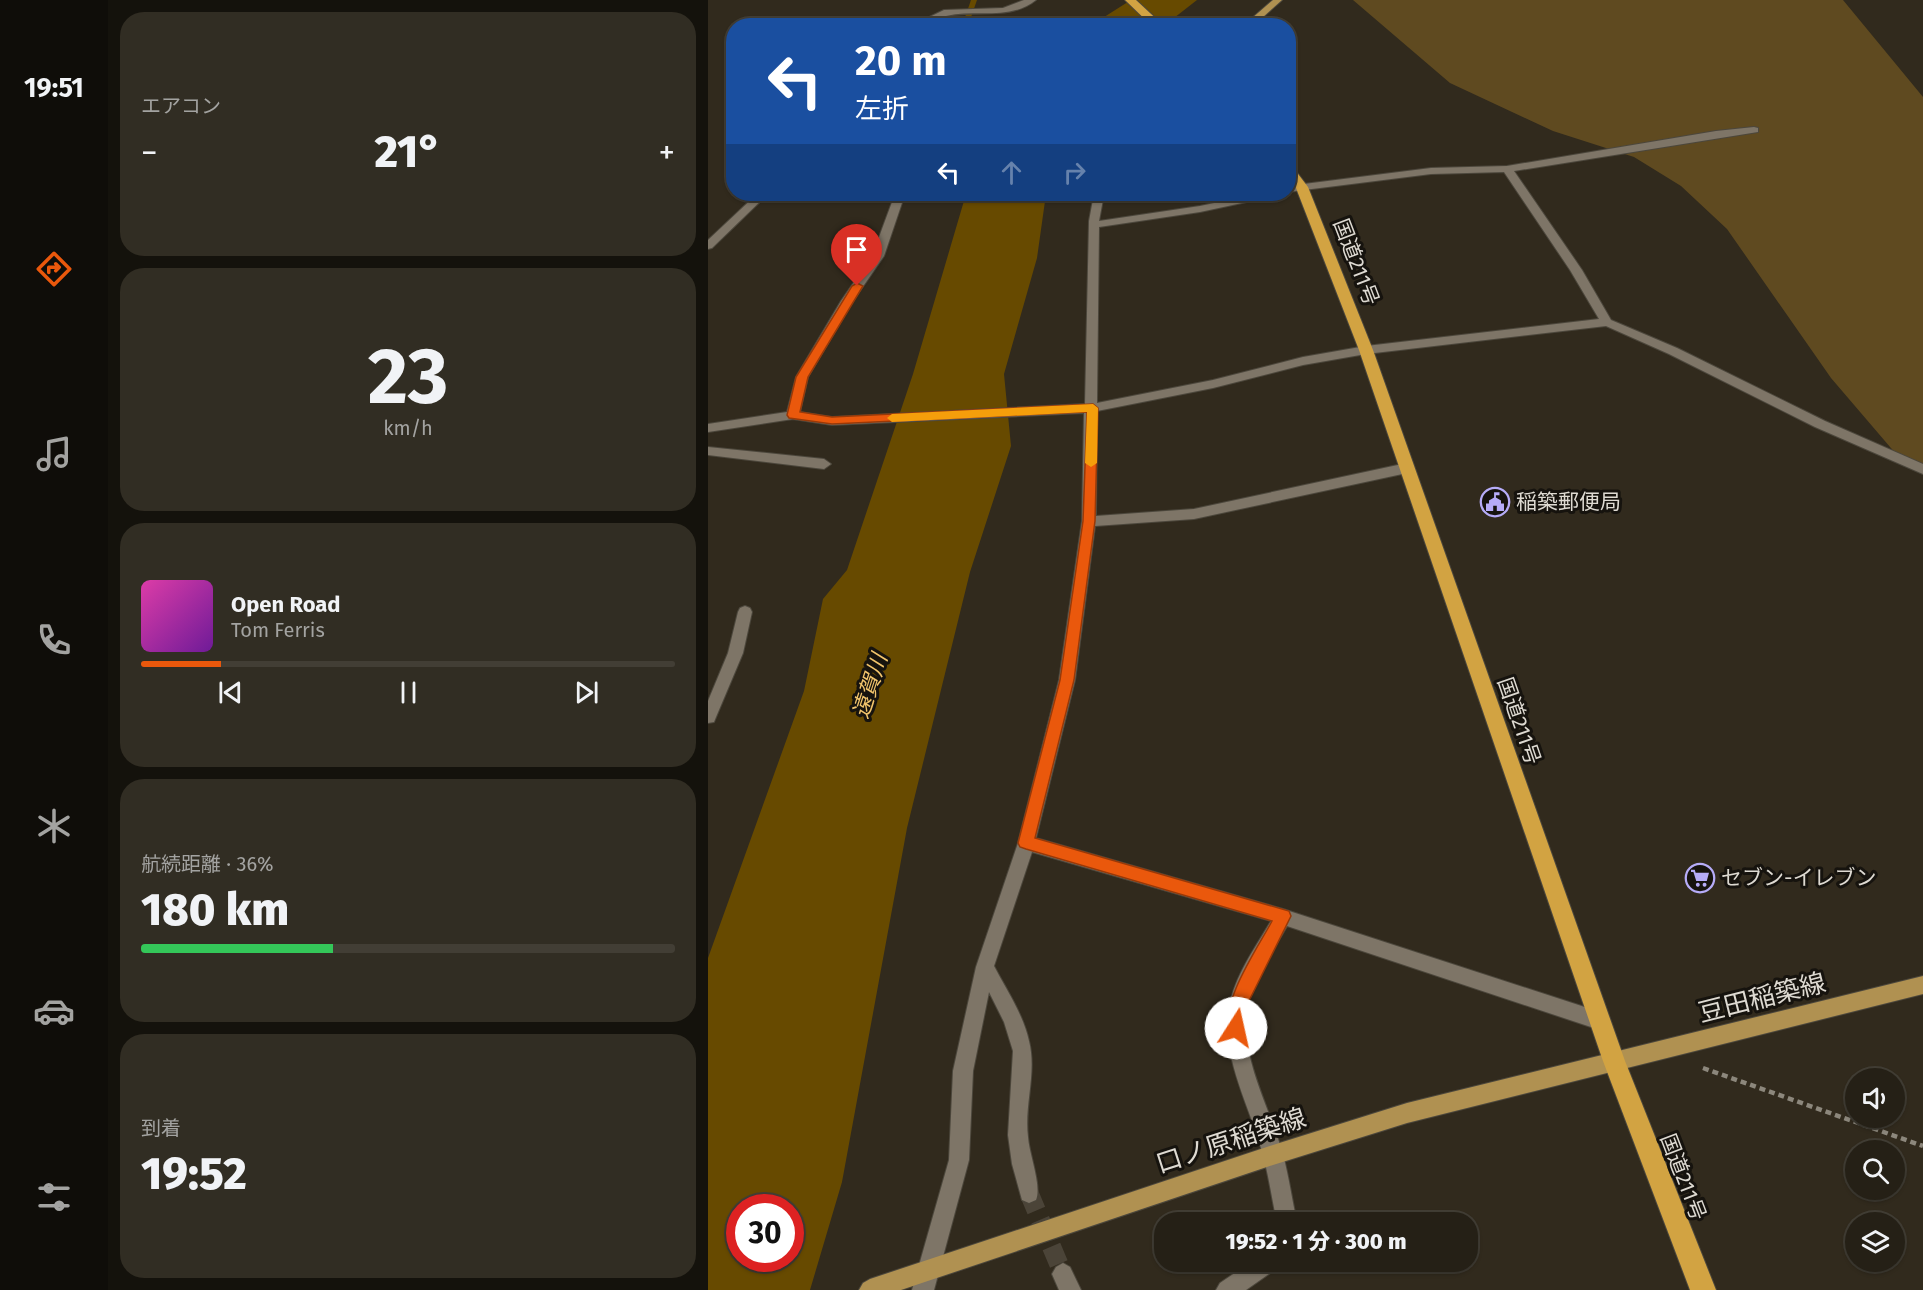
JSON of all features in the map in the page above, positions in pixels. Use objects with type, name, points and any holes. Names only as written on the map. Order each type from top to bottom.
[{"type":"highway","points":[[1130,0],[1150,18]]},
{"type":"highway","name":"国道211号","points":[[1296,190],[1366,350],[1614,1061],[1703,1290]]},
{"type":"main road","points":[[1257,18],[1278,0]]},
{"type":"main road","name":"豆田稲築線","points":[[1614,1061],[1923,985]]},
{"type":"main road","name":"口ノ原稲築線","points":[[870,1290],[897,1280],[925,1280],[1273,1155],[1407,1113],[1614,1061]]},
{"type":"street","points":[[941,18],[951,0]]},
{"type":"street","points":[[933,18],[944,13],[1004,11],[1032,0]]},
{"type":"street","points":[[1296,188],[1431,171],[1507,169],[1716,134],[1754,130]]},
{"type":"street","points":[[1507,169],[1576,270],[1607,322]]},
{"type":"street","points":[[708,246],[756,201]]},
{"type":"street","points":[[793,415],[802,377],[847,301],[878,256],[898,201]]},
{"type":"street","points":[[925,1280],[959,1160],[963,1071],[985,967],[1026,843],[1067,680],[1089,521],[1093,408],[1094,225],[1098,201]]},
{"type":"street","points":[[1094,225],[1237,201]]},
{"type":"street","points":[[708,429],[793,415],[832,421],[1093,408],[1213,384],[1303,361],[1366,350],[1607,322],[1673,351],[1820,424],[1923,469]]},
{"type":"street","points":[[708,451],[824,464]]},
{"type":"street","points":[[1089,521],[1194,514],[1407,468]]},
{"type":"street","points":[[708,717],[732,666],[743,629],[745,612]]},
{"type":"street","points":[[1026,843],[1283,916],[1600,1021]]},
{"type":"street","points":[[1283,916],[1250,978],[1239,1005],[1236,1028],[1242,1056],[1273,1155],[1285,1212]]},
{"type":"street","points":[[985,967],[1013,1022],[1022,1050],[1017,1148],[1029,1193]]},
{"type":"street","points":[[1227,1290],[1254,1272]]},
{"type":"path","points":[[1700,1067],[1923,1146]]},
{"type":"shaded area","points":[[1353,0],[1843,0],[1923,97],[1923,471],[1908,468],[1831,378],[1727,229],[1681,186],[1634,157],[1553,131],[1450,83]]},
{"type":"water","points":[[1131,0],[1197,0],[1174,18],[1103,18]]},
{"type":"water","name":"遠賀川","points":[[964,201],[1045,201],[1037,258],[1004,374],[1011,446],[970,572],[907,828],[842,1182],[810,1290],[708,1290],[708,958],[804,691],[823,599],[847,570],[913,374]]},
{"type":"waterway","points":[[968,18],[974,0]]},
{"type":"tunnel","points":[[1029,1193],[1063,1274]]},
{"type":"slow traffic","points":[[892,418],[1093,408],[1091,463]]},
{"type":"place","name":"稲築郵便局","points":[[1495,502]]},
{"type":"place","name":"セブン-イレブン","points":[[1700,878]]},
{"type":"route","points":[[857,286],[802,377],[793,415],[832,421],[1093,408],[1089,521],[1067,680],[1026,843],[1283,916],[1250,978],[1239,1005],[1236,1028]]}]
